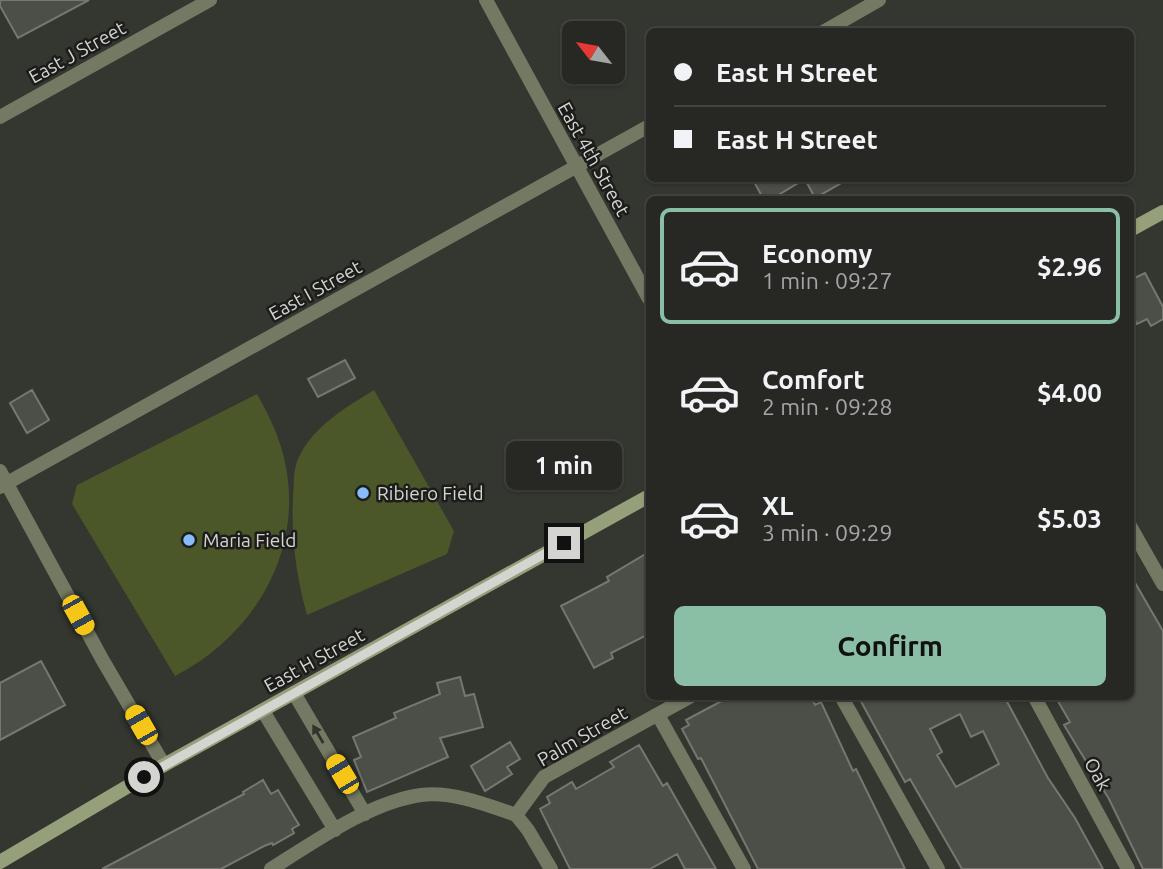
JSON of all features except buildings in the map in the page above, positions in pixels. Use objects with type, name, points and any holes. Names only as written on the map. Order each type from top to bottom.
[{"type":"street","name":"East J Street","points":[[0,117],[210,0]]},
{"type":"street","name":"East 4th Street","points":[[486,0],[646,294]]},
{"type":"street","points":[[830,28],[879,0]]},
{"type":"street","name":"East I Street","points":[[2,480],[646,128]]},
{"type":"street","points":[[1134,228],[1163,212]]},
{"type":"street","points":[[2,480],[164,765]]},
{"type":"street","name":"East H Street","points":[[0,862],[164,765],[646,498]]},
{"type":"street","points":[[1134,533],[1163,584]]},
{"type":"street","points":[[295,694],[365,814]]},
{"type":"street","name":"Palm Street","points":[[516,815],[544,777],[684,700]]},
{"type":"street","points":[[843,700],[938,869]]},
{"type":"street","name":"Oak","points":[[1036,700],[1128,869]]},
{"type":"street","points":[[263,711],[335,830]]},
{"type":"street","points":[[658,715],[744,869]]},
{"type":"street","points":[[271,869],[365,814],[396,801],[423,794],[462,799],[516,815],[551,869]]},
{"type":"green space","name":"Ribiero Field","points":[[374,390],[454,531],[447,554],[307,615],[297,571],[294,542],[293,497],[296,463],[304,447],[321,427]]},
{"type":"green space","name":"Maria Field","points":[[257,394],[279,442],[289,492],[288,525],[280,556],[268,586],[250,613],[229,637],[204,659],[175,676],[72,504],[77,485]]},
{"type":"place","name":"Ribiero Field","points":[[363,493]]},
{"type":"place","name":"Maria Field","points":[[189,540]]},
{"type":"route","points":[[144,777],[564,543]]}]
